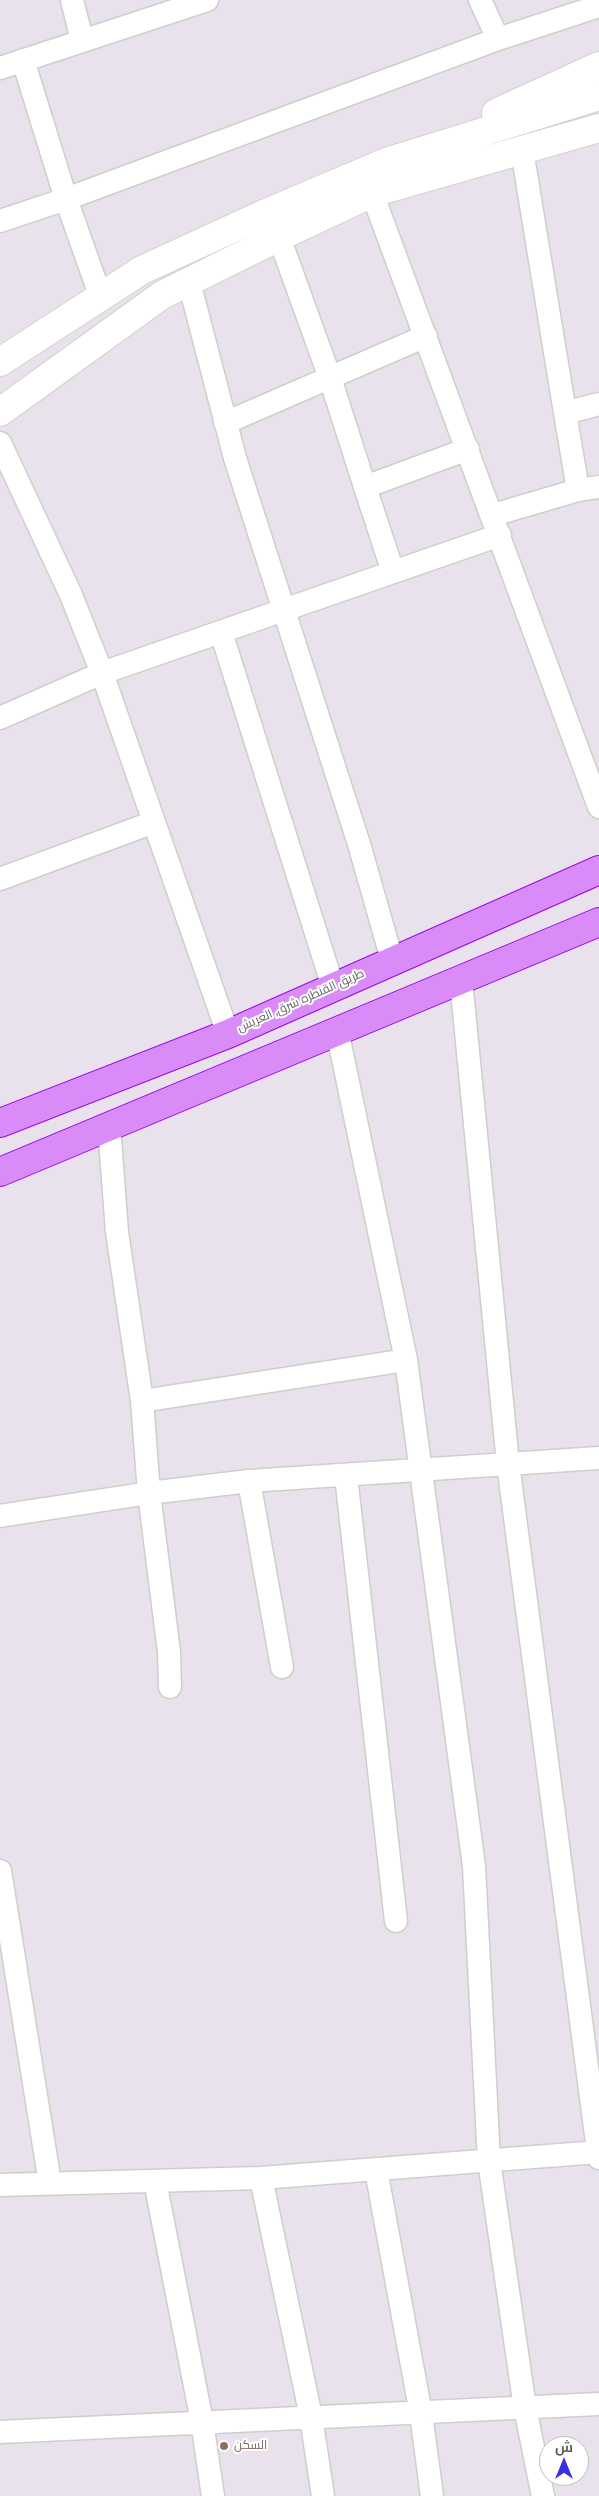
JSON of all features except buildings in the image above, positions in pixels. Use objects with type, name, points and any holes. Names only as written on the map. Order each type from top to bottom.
[{"type":"highway","name":"طريق القنطره شرق, العريش","points":[[0,1123],[228,1034],[599,870]]},
{"type":"highway","points":[[0,1172],[599,922]]},
{"type":"main road","points":[[0,362],[100,295],[142,270],[599,66]]},
{"type":"main road","points":[[389,161],[599,96]]},
{"type":"main road","points":[[0,412],[162,295],[279,237],[372,193],[599,128]]},
{"type":"street","points":[[72,0],[82,40]]},
{"type":"street","points":[[0,68],[207,0]]},
{"type":"street","points":[[480,0],[498,38]]},
{"type":"street","points":[[0,221],[66,199],[498,38],[599,6]]},
{"type":"street","points":[[23,60],[66,199],[100,295]]},
{"type":"street","points":[[0,718],[102,673],[394,572],[497,525],[588,488],[564,413],[522,150]]},
{"type":"street","points":[[372,193],[497,525],[599,807]]},
{"type":"street","points":[[279,237],[330,378],[394,572]]},
{"type":"street","points":[[189,282],[225,422],[282,611],[359,844],[392,960]]},
{"type":"street","points":[[225,422],[426,336]]},
{"type":"street","points":[[564,413],[599,404]]},
{"type":"street","points":[[0,443],[71,595],[102,673],[228,1034]]},
{"type":"street","points":[[365,487],[468,449]]},
{"type":"street","points":[[221,632],[333,987]]},
{"type":"street","points":[[0,879],[154,822]]},
{"type":"street","points":[[0,2185],[261,2178],[599,2154],[508,1464],[461,980]]},
{"type":"street","points":[[337,1030],[406,1360],[474,1866],[489,2161],[526,2408],[543,2496]]},
{"type":"street","points":[[109,1126],[117,1232],[142,1401],[148,1493],[169,1652],[170,1687]]},
{"type":"street","points":[[142,1401],[406,1360]]},
{"type":"street","points":[[0,1516],[148,1493],[249,1481],[599,1458]]},
{"type":"street","points":[[346,1476],[396,1921]]},
{"type":"street","points":[[249,1481],[282,1667]]},
{"type":"street","points":[[0,1871],[50,2183]]},
{"type":"street","points":[[376,2170],[421,2414],[432,2496]]},
{"type":"street","points":[[261,2178],[311,2417],[322,2496]]},
{"type":"street","points":[[155,2181],[202,2422],[212,2496]]},
{"type":"street","points":[[0,2432],[311,2417],[421,2414],[599,2404]]},
{"type":"place","name":"السكن","points":[[224,2446]]}]
